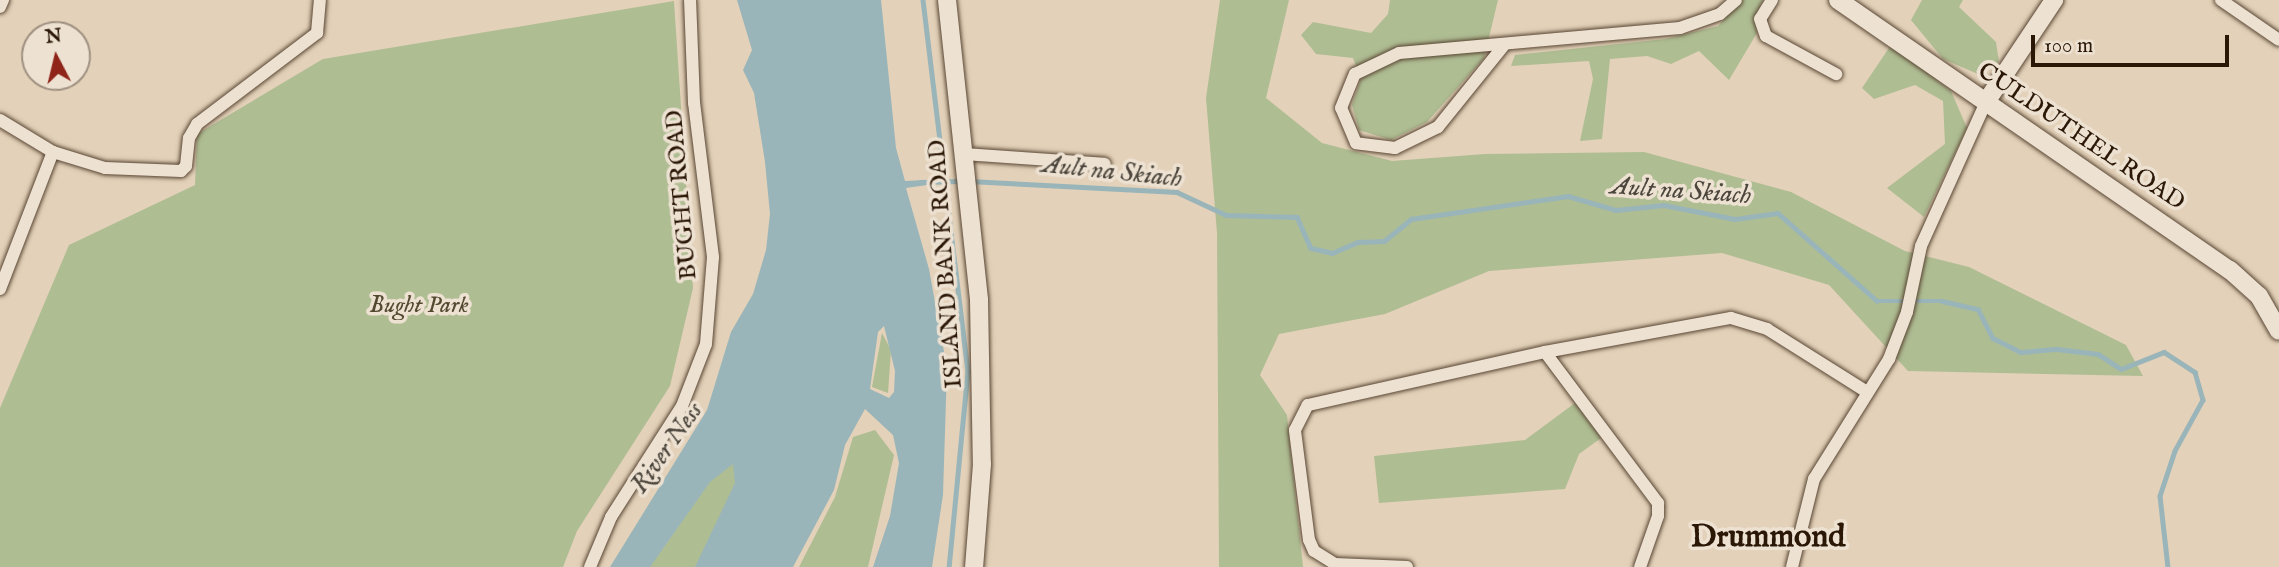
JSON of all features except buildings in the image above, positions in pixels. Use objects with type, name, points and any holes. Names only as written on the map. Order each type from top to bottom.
[{"type":"main road","name":"ISLAND BANK ROAD","points":[[947,0],[979,300],[981,419],[974,567]]},
{"type":"main road","name":"CULDUTHEL ROAD","points":[[1838,0],[2230,270],[2259,296],[2279,331]]},
{"type":"main road","points":[[1986,102],[2054,0]]},
{"type":"street","points":[[0,8],[3,0]]},
{"type":"street","points":[[0,120],[53,152],[105,168],[172,174],[186,166],[192,131],[206,114],[313,38],[321,25],[320,0]]},
{"type":"street","name":"BUGHT ROAD","points":[[590,567],[611,517],[682,406],[706,344],[713,257],[694,103],[690,0]]},
{"type":"street","points":[[1505,44],[1438,127],[1395,148],[1356,143],[1341,108],[1355,74],[1398,53],[1680,28],[1720,14],[1737,0]]},
{"type":"street","points":[[1772,0],[1760,19],[1766,36],[1836,75]]},
{"type":"street","points":[[2221,0],[2279,40]]},
{"type":"street","points":[[1792,567],[1814,479],[1889,359],[1908,312],[1921,246],[1986,102]]},
{"type":"street","points":[[0,289],[53,152]]},
{"type":"street","points":[[963,154],[1105,164]]},
{"type":"street","points":[[1407,567],[1335,564],[1314,551],[1309,540],[1295,430],[1299,416],[1321,399],[1545,352],[1731,318],[1768,329],[1867,392]]},
{"type":"street","points":[[1545,352],[1658,503],[1658,516],[1640,567]]},
{"type":"green space","points":[[1220,0],[1289,0],[1266,98],[1322,143],[1392,161],[1485,154],[1644,152],[1791,192],[1905,251],[1969,267],[2126,345],[2143,376],[1908,371],[1829,285],[1722,253],[1489,271],[1385,314],[1279,334],[1260,375],[1287,415],[1303,567],[1219,567],[1217,233],[1206,98]]},
{"type":"green space","points":[[1390,0],[1498,0],[1484,58],[1427,122],[1391,140],[1359,130],[1352,105],[1361,79],[1353,58],[1316,54],[1301,35],[1313,22],[1371,33],[1388,14]]},
{"type":"green space","points":[[1740,0],[1763,0],[1755,17],[1757,33],[1729,80],[1699,51],[1671,64],[1647,56],[1610,59],[1602,139],[1580,141],[1593,79],[1589,61],[1511,66],[1515,55],[1665,39],[1718,26]]},
{"type":"green space","points":[[1922,0],[1963,0],[1959,7],[1996,42],[1999,62],[1978,74],[1943,59],[1911,20]]},
{"type":"green space","name":"Bught Park","points":[[674,1],[693,288],[670,386],[577,531],[563,567],[0,567],[0,408],[69,245],[195,185],[197,134],[323,59]]},
{"type":"green space","points":[[1891,45],[1951,91],[1967,128],[1924,217],[1887,188],[1945,144],[1943,101],[1915,85],[1874,99],[1862,88]]},
{"type":"green space","points":[[882,333],[891,350],[888,393],[872,387]]},
{"type":"green space","points":[[1575,403],[1601,438],[1579,454],[1565,489],[1379,503],[1374,456],[1525,440]]},
{"type":"green space","points":[[875,430],[894,455],[868,567],[799,567],[835,497],[853,437]]},
{"type":"green space","points":[[723,461],[740,463],[741,491],[706,567],[645,567],[664,547]]},
{"type":"water","points":[[737,0],[881,0],[896,148],[905,181],[925,180],[927,185],[906,188],[929,269],[947,368],[943,495],[932,567],[873,567],[890,516],[899,463],[893,435],[865,409],[845,445],[834,490],[793,567],[695,567],[735,483],[733,464],[710,482],[650,567],[610,567],[707,410],[731,332],[753,294],[766,250],[770,214],[765,162],[754,93],[743,70],[752,50]],"holes":[[[884,326],[895,371],[894,392],[889,398],[870,389],[878,332]]]},
{"type":"waterway","points":[[923,0],[968,371],[949,567]]},
{"type":"waterway","name":"Ault na Skiach","points":[[920,182],[960,181]]},
{"type":"waterway","name":"Ault na Skiach","points":[[969,181],[1177,192],[1226,215],[1297,217],[1311,248],[1332,253],[1358,242],[1384,241],[1411,219],[1568,196],[1616,210],[1664,205],[1735,219],[1778,213],[1877,301],[1942,301],[1978,309],[1993,338],[2021,352],[2057,349],[2098,354],[2121,369],[2164,352],[2195,372],[2203,400],[2175,451],[2160,496],[2168,567]]},
{"type":"district","name":"Drummond","points":[[1768,538]]},
{"type":"water label","name":"River Ness","points":[[667,448]]}]
